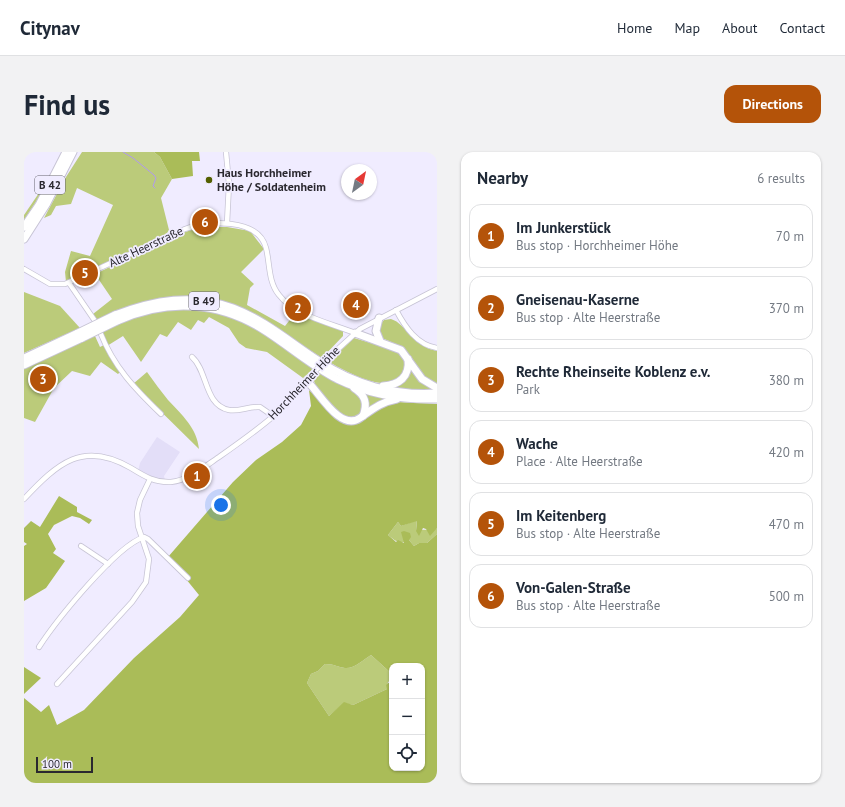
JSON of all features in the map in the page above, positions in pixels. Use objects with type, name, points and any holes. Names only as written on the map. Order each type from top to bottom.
[{"type":"highway","name":"B 42","points":[[24,228],[42,198],[66,152]]},
{"type":"highway","name":"B 42","points":[[24,239],[50,198],[73,152]]},
{"type":"highway","name":"B 49","points":[[24,364],[80,335],[150,303],[174,300],[200,300],[225,305],[258,320],[332,369],[352,379],[374,386],[408,393],[437,393]]},
{"type":"highway","name":"B 49","points":[[116,318],[172,305],[196,305],[223,311],[253,324],[322,370],[349,384],[374,392],[401,398],[437,399]]},
{"type":"highway","points":[[379,318],[376,331],[380,341]]},
{"type":"highway","points":[[354,332],[401,350],[422,379],[437,388]]},
{"type":"highway","name":"B 49","points":[[24,358],[80,335]]},
{"type":"highway","points":[[374,386],[390,385],[402,380],[408,370],[408,359]]},
{"type":"highway","points":[[307,381],[341,419],[352,421],[363,416],[379,404],[401,398]]},
{"type":"highway","points":[[349,384],[364,397],[366,406],[363,416]]},
{"type":"street","points":[[226,152],[229,184],[227,223]]},
{"type":"street","name":"Alte Heerstraße","points":[[24,268],[50,284],[58,285],[69,283],[195,225],[227,223],[250,229],[263,241],[266,248],[274,287],[284,301],[308,314],[354,332]]},
{"type":"street","points":[[69,283],[95,321]]},
{"type":"street","points":[[354,332],[437,289]]},
{"type":"street","points":[[396,310],[404,324],[415,337],[428,346],[437,348]]},
{"type":"street","points":[[100,332],[121,373],[160,414]]},
{"type":"street","name":"Horchheimer Höhe","points":[[24,498],[58,467],[70,459],[84,456],[98,455],[112,459],[150,479],[166,482],[182,480],[208,465],[273,416],[354,332]]},
{"type":"street","points":[[192,356],[201,370],[213,399],[219,406],[235,411],[260,407],[273,416]]},
{"type":"street","points":[[57,684],[143,588],[148,576],[150,563],[138,523],[137,510],[150,479]]},
{"type":"street","points":[[39,648],[58,621],[108,564],[127,546],[142,538],[148,539],[188,578]]},
{"type":"street","points":[[81,546],[108,564]]},
{"type":"shaded area","points":[[157,437],[180,452],[164,476],[165,480],[155,479],[138,471],[140,463]]},
{"type":"green space","points":[[82,152],[154,152],[160,157],[172,179],[161,198],[169,230],[165,236],[66,282],[65,272],[71,251],[90,256],[113,205],[77,188],[71,204],[56,206],[51,215],[44,218],[66,177]]},
{"type":"green space","points":[[154,152],[199,152],[200,161],[192,161],[193,176],[172,179],[160,157]]},
{"type":"green space","points":[[41,190],[43,191],[24,220],[24,215]]},
{"type":"green space","points":[[199,227],[227,227],[250,231],[264,249],[241,272],[254,284],[250,288],[247,305],[285,326],[296,312],[343,331],[343,336],[322,358],[254,314],[172,297],[141,303],[97,321],[93,314],[112,299],[95,274],[180,234]]},
{"type":"green space","points":[[24,292],[60,306],[80,328],[24,353]]},
{"type":"green space","points":[[187,307],[230,315],[267,335],[313,369],[303,378],[267,352],[246,348],[239,343],[229,328],[209,317],[204,323],[198,320],[191,330],[178,322],[167,337],[160,334],[141,362],[123,336],[107,346],[101,331],[142,314]]},
{"type":"green space","points":[[391,319],[401,325],[421,345],[437,351],[437,386],[419,373],[405,350],[382,338],[378,327],[384,320]]},
{"type":"green space","points":[[99,332],[100,334],[95,336],[100,347],[104,345],[120,372],[118,374],[101,362],[90,376],[72,371],[54,388],[35,422],[24,418],[24,369]]},
{"type":"green space","points":[[354,338],[384,347],[401,355],[405,363],[405,372],[394,382],[375,382],[345,371],[329,362]]},
{"type":"green space","points":[[411,366],[432,388],[432,391],[395,389]]},
{"type":"green space","points":[[147,372],[168,400],[188,422],[198,441],[199,449],[133,384]]},
{"type":"green space","points":[[319,373],[355,391],[362,398],[362,413],[355,418],[343,417],[317,389],[314,381]]},
{"type":"green space","points":[[309,390],[345,423],[374,409],[395,402],[437,404],[437,528],[430,536],[426,529],[423,528],[419,536],[416,531],[417,521],[401,526],[398,522],[388,535],[396,542],[398,540],[404,543],[401,532],[404,531],[410,533],[411,537],[409,540],[414,546],[419,543],[427,543],[437,534],[437,783],[24,783],[24,698],[41,712],[49,705],[57,725],[84,710],[134,658],[180,617],[199,595],[168,557],[233,482],[256,460],[282,442],[301,425],[311,406]]},
{"type":"green space","points":[[364,393],[387,399],[368,408]]},
{"type":"green space","points":[[59,496],[77,507],[77,512],[92,520],[89,524],[80,518],[72,516],[54,525],[48,534],[56,549],[53,553],[65,561],[46,588],[24,601],[24,546],[27,544],[24,542],[24,528],[31,521],[40,527]]},
{"type":"green space","points":[[417,520],[416,531],[432,530],[437,528],[437,534],[427,543],[419,543],[414,546],[409,540],[398,542],[388,535],[398,522],[401,526]]},
{"type":"green space","points":[[371,655],[389,671],[387,689],[353,705],[344,703],[329,716],[307,683],[311,674],[318,671],[325,664],[348,668],[358,664]]},
{"type":"green space","points":[[24,667],[41,678],[24,694]]},
{"type":"waterway","points":[[123,152],[154,175],[156,178],[153,186],[155,188]]},
{"type":"place","name":"Haus Horchheimer Höhe / Soldatenheim","points":[[209,180]]},
{"type":"place","name":"Von-Galen-Straße","points":[[205,222]]},
{"type":"place","name":"Im Keitenberg","points":[[85,273]]},
{"type":"place","name":"Wache","points":[[356,305]]},
{"type":"place","name":"Gneisenau-Kaserne","points":[[298,308]]},
{"type":"place","name":"Rechte Rheinseite Koblenz e.v.","points":[[43,379]]},
{"type":"place","name":"Im Junkerstück","points":[[197,476]]}]
